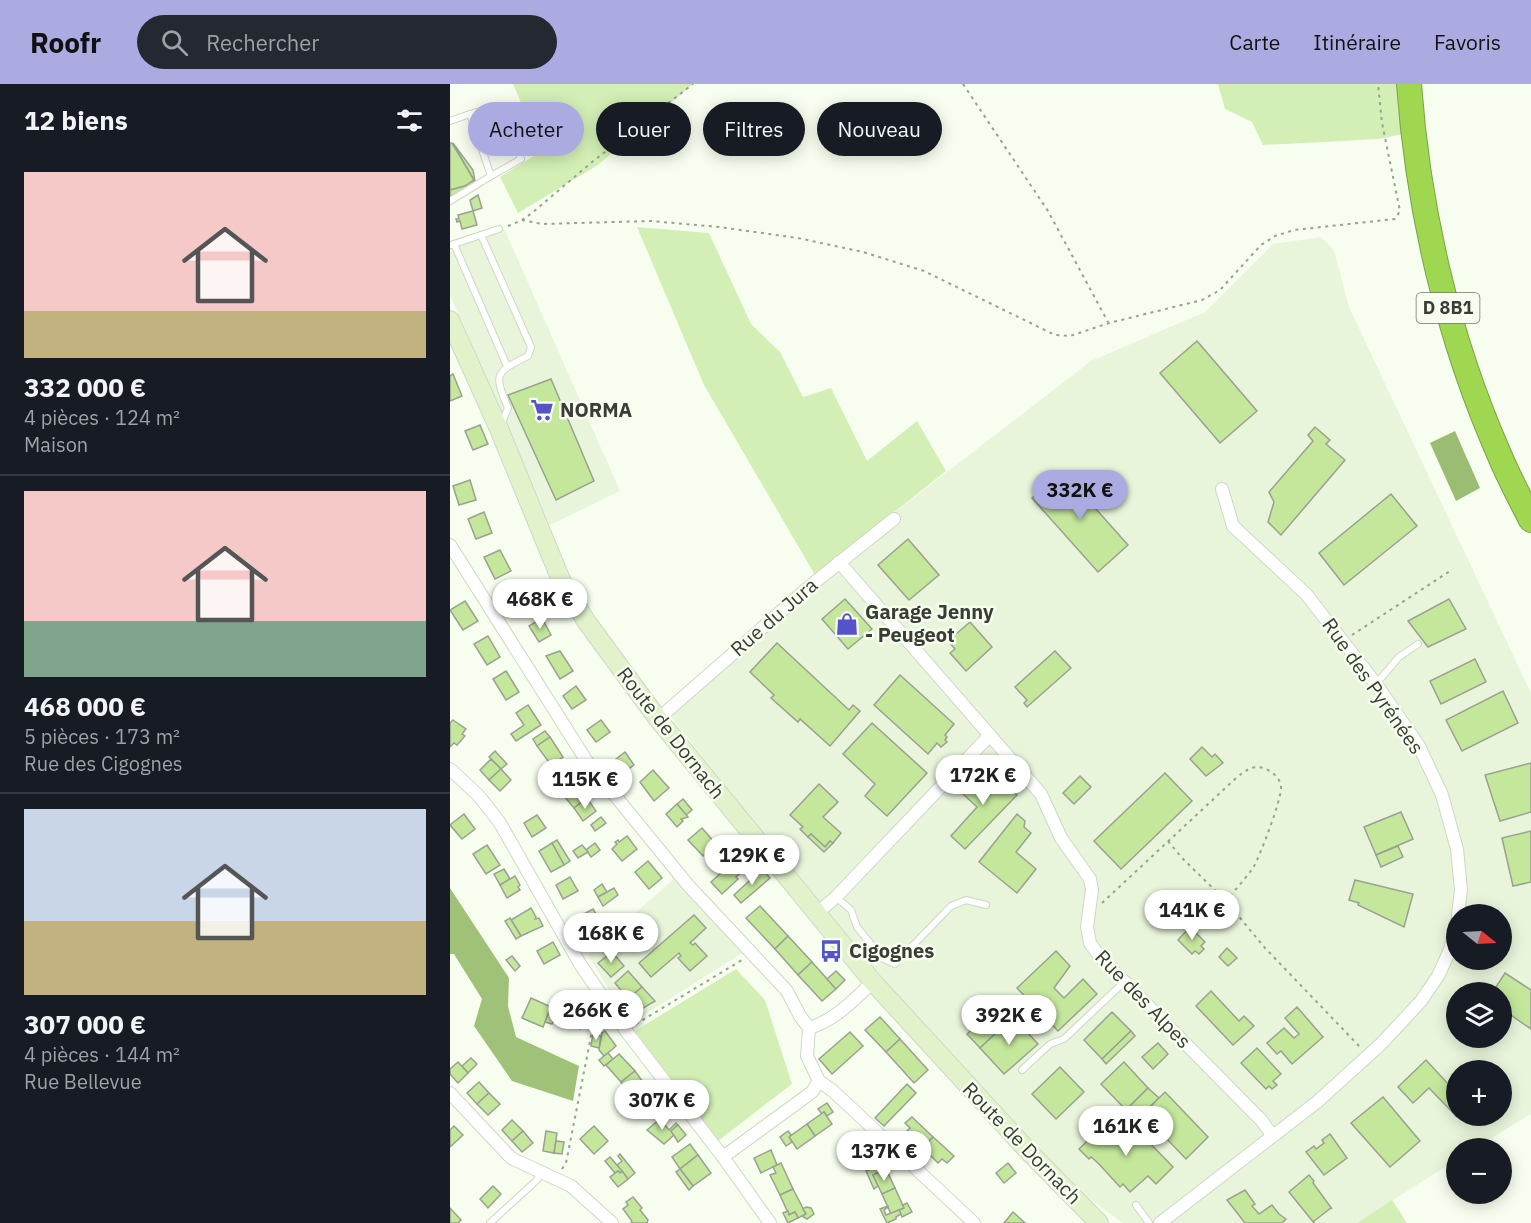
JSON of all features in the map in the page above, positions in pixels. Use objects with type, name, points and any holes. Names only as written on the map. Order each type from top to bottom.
[{"type":"highway","name":"D 8B1","points":[[1409,84],[1415,152],[1426,218],[1442,285],[1472,387],[1499,455],[1531,520]]},
{"type":"main road","name":"Route de Dornach","points":[[450,320],[561,580],[586,621],[658,719],[873,982],[1022,1145],[1099,1223]]},
{"type":"street","name":"Rue des Pyrénées","points":[[1221,489],[1233,526],[1306,594],[1376,684],[1419,746],[1442,795],[1457,849],[1461,890],[1459,904]]},
{"type":"street","name":"Rue du Jura","points":[[658,719],[839,562],[894,519]]},
{"type":"street","points":[[450,545],[585,760],[688,885],[787,991],[809,1028],[807,1056],[819,1081],[833,1091],[974,1223]]},
{"type":"street","name":"Rue des Alpes","points":[[839,562],[1041,794],[1061,838],[1090,879],[1092,890],[1087,927],[1090,943],[1100,957],[1262,1121],[1272,1135]]},
{"type":"street","points":[[816,914],[836,897],[990,735]]},
{"type":"street","points":[[450,769],[479,796],[500,823],[580,964],[626,1030],[770,1223]]},
{"type":"street","points":[[1160,1223],[1317,1102],[1370,1054],[1421,1001],[1438,976],[1446,959]]},
{"type":"street","points":[[809,1028],[836,1016],[873,982]]},
{"type":"street","points":[[723,1157],[812,1092],[819,1081]]},
{"type":"street","points":[[450,1093],[511,1158],[571,1186],[612,1223]]},
{"type":"lane","points":[[450,121],[468,115]]},
{"type":"lane","points":[[484,156],[491,176]]},
{"type":"lane","points":[[450,201],[521,159],[520,156]]},
{"type":"lane","points":[[499,229],[452,245],[507,366]]},
{"type":"lane","points":[[481,235],[531,347],[528,356],[507,366],[498,377],[498,384],[508,408],[498,429]]},
{"type":"lane","points":[[1376,684],[1399,657],[1418,644]]},
{"type":"lane","points":[[836,897],[851,910],[857,927],[882,958],[895,964],[951,906],[966,900],[986,905]]},
{"type":"lane","points":[[1022,1070],[1050,1044],[1064,1039],[1125,982]]},
{"type":"lane","points":[[489,1223],[537,1180],[541,1173]]},
{"type":"lane","points":[[1136,1205],[1149,1223]]},
{"type":"path","points":[[499,229],[522,220],[592,162],[693,84]]},
{"type":"path","points":[[963,84],[1048,211],[1108,323]]},
{"type":"path","points":[[522,220],[542,224],[651,221],[719,226],[798,237],[863,252],[924,271],[1055,335],[1070,336],[1108,323],[1202,300],[1220,290],[1261,245],[1275,236],[1294,230],[1395,219],[1400,211],[1382,123],[1378,84]]},
{"type":"path","points":[[1344,641],[1450,571]]},
{"type":"path","points":[[1090,907],[1101,904],[1250,767],[1261,767],[1271,772],[1279,780],[1281,789],[1264,845],[1253,867],[1226,901]]},
{"type":"path","points":[[1168,841],[1226,901],[1265,948],[1370,1054]]},
{"type":"path","points":[[626,1030],[752,953]]},
{"type":"path","points":[[566,1162],[597,1006],[604,999]]},
{"type":"shaded area","points":[[513,84],[693,84],[672,102],[596,102],[596,156],[609,156],[598,165],[518,213],[500,177],[534,156],[584,156],[584,102],[521,102]]},
{"type":"shaded area","points":[[1218,84],[1418,84],[1422,130],[1379,139],[1263,145],[1252,122],[1225,109]]},
{"type":"shaded area","points":[[637,227],[709,233],[751,324],[780,352],[803,397],[831,388],[867,461],[917,421],[946,471],[815,575],[704,385]]},
{"type":"shaded area","points":[[504,228],[620,491],[550,525],[450,295],[450,246]]},
{"type":"shaded area","points":[[1321,237],[1334,250],[1349,307],[1531,693],[1531,1114],[1512,1126],[1512,1060],[1446,1060],[1446,1126],[1511,1126],[1492,1138],[1446,1138],[1446,1166],[1357,1223],[1123,1223],[1064,1180],[892,989],[758,828],[665,709],[786,596],[1091,361],[1205,312],[1273,244]]},
{"type":"shaded area","points":[[1455,431],[1480,488],[1456,501],[1430,443]]},
{"type":"shaded area","points":[[675,878],[742,953],[630,1024],[588,955]]},
{"type":"shaded area","points":[[450,888],[509,978],[508,1006],[516,1037],[579,1066],[573,1101],[512,1081],[474,1026],[482,999],[454,954],[450,954]]},
{"type":"shaded area","points":[[736,969],[765,1000],[792,1084],[718,1141],[635,1031]]},
{"type":"shaded area","points":[[1392,1200],[1407,1223],[1357,1223]]},
{"type":"building","points":[[450,143],[474,180],[465,186],[450,190]]},
{"type":"building","points":[[453,143],[473,170],[475,181],[469,188],[450,197],[450,190],[465,186],[474,180]]},
{"type":"building","points":[[478,195],[482,208],[473,211],[470,200]]},
{"type":"building","points":[[473,211],[477,225],[462,229],[460,221],[457,222],[456,219],[459,219],[458,215]]},
{"type":"building","points":[[1197,341],[1257,411],[1220,443],[1160,373]]},
{"type":"building","points":[[453,374],[462,396],[450,401],[450,376]]},
{"type":"building","points":[[551,379],[594,481],[556,500],[508,395]]},
{"type":"building","points":[[480,425],[488,444],[473,450],[465,431]]},
{"type":"building","points":[[1315,427],[1330,440],[1326,444],[1345,460],[1281,535],[1268,522],[1274,502],[1269,492],[1313,441],[1308,435]]},
{"type":"building","points":[[1062,471],[1128,545],[1098,572],[1032,498]]},
{"type":"building","points":[[470,480],[476,500],[459,505],[453,486]]},
{"type":"building","points":[[1391,494],[1417,526],[1344,585],[1319,553]]},
{"type":"building","points":[[484,512],[492,533],[476,539],[468,519]]},
{"type":"building","points":[[908,539],[939,575],[909,600],[878,565]]},
{"type":"building","points":[[500,550],[511,571],[495,579],[484,557]]},
{"type":"building","points":[[522,583],[532,600],[517,609],[507,592]]},
{"type":"building","name":"Garage Jenny - Peugeot","points":[[845,599],[872,629],[848,649],[822,619]]},
{"type":"building","points":[[1449,599],[1466,629],[1428,647],[1408,621]]},
{"type":"building","points":[[465,601],[478,621],[463,630],[450,610]]},
{"type":"building","points":[[542,618],[551,635],[539,642],[529,626]]},
{"type":"building","points":[[970,622],[992,647],[966,671],[950,653],[955,649],[948,641]]},
{"type":"building","points":[[488,636],[500,657],[487,665],[474,644]]},
{"type":"building","points":[[777,643],[849,710],[853,705],[860,711],[830,746],[800,719],[798,722],[771,698],[774,695],[750,672]]},
{"type":"building","points":[[560,651],[573,671],[560,679],[546,656]]},
{"type":"building","points":[[1055,651],[1071,668],[1027,707],[1024,703],[1027,700],[1015,687]]},
{"type":"building","points":[[1475,659],[1486,682],[1441,704],[1430,681]]},
{"type":"building","points":[[506,671],[519,692],[506,700],[493,679]]},
{"type":"building","points":[[900,675],[954,724],[945,735],[947,742],[941,747],[937,743],[928,754],[874,705]]},
{"type":"building","points":[[576,686],[586,700],[572,709],[563,696]]},
{"type":"building","points":[[1503,691],[1518,723],[1462,751],[1446,720]]},
{"type":"building","points":[[528,705],[541,725],[516,741],[511,734],[524,725],[516,713]]},
{"type":"building","points":[[453,720],[466,729],[462,734],[465,736],[457,745],[454,743],[450,747],[450,723]]},
{"type":"building","points":[[601,720],[610,732],[596,742],[587,730]]},
{"type":"building","points":[[872,723],[927,773],[887,816],[865,796],[875,784],[843,754]]},
{"type":"building","points":[[545,731],[550,737],[537,746],[533,739]]},
{"type":"building","points":[[550,737],[563,757],[551,765],[537,746]]},
{"type":"building","points":[[1202,747],[1212,757],[1215,754],[1223,763],[1206,776],[1190,759]]},
{"type":"building","points":[[495,751],[507,764],[501,769],[489,757]]},
{"type":"building","points":[[625,752],[634,765],[620,775],[611,763]]},
{"type":"building","points":[[491,759],[501,769],[489,780],[480,770]]},
{"type":"building","points":[[1531,763],[1531,812],[1500,821],[1485,775]]},
{"type":"building","points":[[986,767],[1017,795],[965,849],[951,836],[977,807],[962,793]]},
{"type":"building","points":[[501,769],[511,780],[500,791],[489,780]]},
{"type":"building","points":[[653,770],[669,788],[654,801],[640,782]]},
{"type":"building","points":[[1165,773],[1192,801],[1121,869],[1094,841]]},
{"type":"building","points":[[1080,776],[1091,787],[1074,804],[1063,793]]},
{"type":"building","points":[[819,784],[838,802],[823,817],[841,833],[833,843],[830,841],[825,847],[811,834],[808,837],[800,829],[803,827],[790,815]]},
{"type":"building","points":[[577,786],[587,798],[574,808],[564,796]]},
{"type":"building","points":[[587,798],[596,811],[583,821],[574,808]]},
{"type":"building","points":[[683,799],[692,810],[686,815],[677,804]]},
{"type":"building","points":[[677,804],[688,817],[681,819],[683,821],[677,827],[666,814]]},
{"type":"building","points":[[1401,812],[1413,839],[1376,855],[1364,827]]},
{"type":"building","points":[[464,814],[475,829],[462,839],[450,825]]},
{"type":"building","points":[[1017,814],[1025,821],[1024,827],[1031,833],[1016,852],[1036,869],[1017,893],[979,862]]},
{"type":"building","points":[[537,815],[546,828],[532,837],[524,823]]},
{"type":"building","points":[[601,817],[606,823],[595,831],[591,825]]},
{"type":"building","points":[[702,828],[716,844],[703,856],[688,840]]},
{"type":"building","points":[[1531,831],[1531,882],[1513,886],[1502,838]]},
{"type":"building","points":[[811,834],[825,847],[830,841],[833,843],[824,852],[808,837]]},
{"type":"building","points":[[627,836],[637,849],[622,861],[612,849],[617,844],[615,842]]},
{"type":"building","points":[[557,840],[570,861],[564,865],[552,843]]},
{"type":"building","points":[[552,843],[564,865],[551,872],[539,851]]},
{"type":"building","points":[[595,843],[600,850],[591,857],[586,850]]},
{"type":"building","points":[[487,845],[500,865],[486,874],[473,854]]},
{"type":"building","points":[[582,845],[588,852],[578,858],[573,851]]},
{"type":"building","points":[[1398,846],[1403,857],[1381,867],[1376,855]]},
{"type":"building","points":[[648,861],[662,878],[649,889],[635,872]]},
{"type":"building","points":[[734,861],[743,871],[722,894],[711,882]]},
{"type":"building","points":[[504,869],[510,879],[500,885],[494,874]]},
{"type":"building","points":[[762,869],[770,878],[741,903],[734,895]]},
{"type":"building","points":[[515,876],[520,890],[507,898],[500,885]]},
{"type":"building","points":[[570,877],[578,891],[563,899],[556,885]]},
{"type":"building","points":[[1355,880],[1413,894],[1404,927],[1349,900]]},
{"type":"building","points":[[602,884],[607,892],[598,897],[594,890]]},
{"type":"building","points":[[614,888],[618,895],[603,906],[598,897]]},
{"type":"building","points":[[760,906],[788,936],[775,949],[746,918]]},
{"type":"building","points":[[531,908],[535,919],[539,918],[543,926],[521,936],[511,920]]},
{"type":"building","points":[[593,909],[605,929],[592,936],[580,916]]},
{"type":"building","points":[[694,915],[706,928],[690,943],[693,945],[695,943],[707,956],[690,971],[678,958],[681,956],[679,953],[651,977],[639,963]]},
{"type":"building","points":[[510,918],[521,936],[516,939],[505,921]]},
{"type":"building","points":[[1190,927],[1205,942],[1201,946],[1204,949],[1199,954],[1195,951],[1192,954],[1178,940]]},
{"type":"building","points":[[788,936],[812,962],[798,975],[775,949]]},
{"type":"building","points":[[553,942],[560,955],[544,964],[537,951]]},
{"type":"building","points":[[1227,948],[1237,958],[1228,966],[1219,957]]},
{"type":"building","points":[[1056,951],[1070,966],[1054,988],[1064,998],[1083,979],[1097,994],[1058,1031],[1017,988]]},
{"type":"building","points":[[612,952],[624,966],[611,977],[598,963]]},
{"type":"building","points":[[512,956],[520,966],[515,971],[506,960]]},
{"type":"building","points":[[812,962],[836,989],[822,1001],[798,975]]},
{"type":"building","points":[[628,971],[642,987],[628,999],[615,983]]},
{"type":"building","points":[[836,971],[845,980],[836,989],[827,979]]},
{"type":"building","points":[[1505,973],[1531,990],[1531,1029],[1512,1016],[1512,982],[1499,982]]},
{"type":"building","points":[[642,987],[655,1001],[638,1011],[628,999]]},
{"type":"building","points":[[1211,991],[1239,1021],[1244,1016],[1254,1026],[1233,1045],[1196,1006]]},
{"type":"building","points":[[531,998],[551,1007],[543,1027],[522,1018]]},
{"type":"building","points":[[571,1002],[589,1014],[580,1029],[561,1016]]},
{"type":"building","points":[[1001,1004],[1013,1017],[980,1048],[967,1034]]},
{"type":"building","points":[[551,1007],[558,1009],[552,1024],[545,1022]]},
{"type":"building","points":[[1297,1007],[1323,1037],[1292,1064],[1281,1051],[1277,1054],[1267,1043],[1284,1028],[1294,1038],[1299,1034],[1285,1018]]},
{"type":"building","points":[[1112,1012],[1131,1031],[1102,1059],[1084,1040]]},
{"type":"building","points":[[880,1017],[900,1039],[886,1052],[865,1030]]},
{"type":"building","points":[[1013,1017],[1038,1044],[1004,1074],[980,1048]]},
{"type":"building","points":[[605,1031],[616,1046],[602,1058],[604,1056],[599,1050],[602,1033]]},
{"type":"building","points":[[1131,1031],[1135,1036],[1106,1064],[1102,1059]]},
{"type":"building","points":[[850,1032],[863,1046],[832,1074],[819,1059]]},
{"type":"building","points":[[593,1034],[601,1036],[599,1048],[591,1046]]},
{"type":"building","points":[[900,1039],[928,1070],[914,1083],[886,1052]]},
{"type":"building","points":[[1158,1043],[1168,1054],[1153,1069],[1142,1057]]},
{"type":"building","points":[[1257,1048],[1281,1074],[1273,1081],[1277,1085],[1272,1089],[1269,1086],[1266,1089],[1241,1063]]},
{"type":"building","points":[[608,1053],[613,1059],[604,1066],[599,1060]]},
{"type":"building","points":[[619,1054],[635,1071],[621,1082],[606,1065]]},
{"type":"building","points":[[471,1058],[477,1064],[468,1073],[462,1066]]},
{"type":"building","points":[[1426,1060],[1446,1082],[1446,1106],[1429,1088],[1413,1103],[1398,1087]]},
{"type":"building","points":[[458,1062],[468,1073],[458,1083],[450,1074],[450,1069]]},
{"type":"building","points":[[1124,1062],[1148,1088],[1126,1110],[1101,1084]]},
{"type":"building","points":[[1060,1067],[1084,1092],[1056,1119],[1032,1094]]},
{"type":"building","points":[[635,1071],[648,1089],[635,1099],[621,1082]]},
{"type":"building","points":[[479,1082],[489,1093],[477,1104],[467,1093]]},
{"type":"building","points":[[907,1084],[916,1093],[884,1126],[875,1118]]},
{"type":"building","points":[[1148,1088],[1159,1098],[1136,1120],[1126,1110]]},
{"type":"building","points":[[1165,1092],[1208,1137],[1186,1159],[1143,1114]]},
{"type":"building","points":[[489,1093],[500,1104],[488,1115],[477,1104]]},
{"type":"building","points":[[1383,1097],[1420,1141],[1390,1167],[1351,1123]]},
{"type":"building","points":[[827,1103],[833,1112],[827,1116],[818,1109]]},
{"type":"building","points":[[824,1112],[832,1124],[815,1136],[807,1124]]},
{"type":"building","points":[[912,1117],[933,1137],[923,1148],[906,1132],[910,1128],[905,1123]]},
{"type":"building","points":[[660,1119],[669,1130],[676,1123],[678,1125],[671,1131],[674,1135],[664,1144],[647,1130]]},
{"type":"building","points":[[512,1120],[523,1131],[512,1141],[502,1130]]},
{"type":"building","points":[[1109,1120],[1126,1136],[1123,1139],[1126,1142],[1138,1131],[1173,1167],[1156,1184],[1148,1176],[1130,1192],[1123,1184],[1120,1187],[1098,1163],[1091,1157],[1089,1159],[1079,1149]]},
{"type":"building","points":[[807,1124],[815,1136],[797,1149],[789,1137]]},
{"type":"building","points":[[678,1125],[686,1135],[678,1142],[671,1131]]},
{"type":"building","points":[[454,1126],[463,1135],[450,1147],[450,1130]]},
{"type":"building","points":[[594,1126],[608,1141],[594,1154],[580,1139]]},
{"type":"building","points":[[523,1131],[533,1143],[522,1152],[512,1141]]},
{"type":"building","points":[[546,1131],[557,1133],[554,1153],[543,1151]]},
{"type":"building","points":[[788,1131],[792,1142],[786,1146],[780,1137]]},
{"type":"building","points":[[1330,1134],[1347,1158],[1324,1175],[1306,1152],[1324,1143],[1322,1140]]},
{"type":"building","points":[[933,1137],[954,1156],[947,1163],[942,1159],[938,1163],[923,1148]]},
{"type":"building","points":[[556,1141],[564,1142],[562,1154],[554,1153]]},
{"type":"building","points":[[690,1144],[698,1155],[680,1169],[672,1157]]},
{"type":"building","points":[[771,1150],[777,1165],[761,1173],[754,1158]]},
{"type":"building","points":[[620,1154],[635,1173],[628,1179],[617,1165],[622,1161],[618,1156]]},
{"type":"building","points":[[698,1155],[711,1173],[693,1186],[680,1169]]},
{"type":"building","points":[[610,1157],[622,1171],[620,1173],[618,1171],[615,1173],[605,1161]]},
{"type":"building","points":[[887,1160],[891,1170],[880,1171],[878,1165]]},
{"type":"building","points":[[781,1163],[793,1189],[780,1195],[770,1175],[776,1173],[773,1167]]},
{"type":"building","points":[[1008,1163],[1016,1173],[1004,1183],[996,1173]]},
{"type":"building","points":[[878,1166],[880,1171],[873,1175],[878,1186],[874,1189],[866,1171]]},
{"type":"building","points":[[680,1169],[693,1186],[689,1190],[676,1172]]},
{"type":"building","points":[[886,1169],[895,1188],[882,1194],[873,1175]]},
{"type":"building","points":[[618,1171],[620,1173],[622,1171],[628,1179],[618,1187],[610,1177]]},
{"type":"building","points":[[1309,1175],[1332,1209],[1314,1223],[1289,1192]]},
{"type":"building","points":[[493,1186],[501,1194],[488,1208],[480,1199]]},
{"type":"building","points":[[895,1188],[904,1208],[891,1214],[882,1194]]},
{"type":"building","points":[[793,1189],[806,1214],[798,1218],[795,1212],[789,1215],[780,1195]]},
{"type":"building","points":[[1245,1190],[1255,1204],[1252,1206],[1259,1214],[1272,1205],[1286,1219],[1282,1223],[1245,1223],[1227,1200]]},
{"type":"building","points":[[633,1197],[642,1208],[640,1210],[648,1220],[647,1223],[631,1223],[632,1221],[623,1209],[628,1205],[626,1202]]},
{"type":"building","points":[[907,1203],[912,1212],[902,1217],[899,1210]]},
{"type":"building","points":[[888,1206],[884,1210],[886,1215],[899,1210],[901,1214],[887,1223],[880,1209]]},
{"type":"building","points":[[450,1208],[461,1220],[458,1223],[450,1223]]},
{"type":"building","points":[[811,1208],[814,1214],[807,1219],[802,1216],[806,1214],[803,1209]]},
{"type":"building","points":[[788,1211],[789,1215],[795,1212],[798,1218],[788,1223],[783,1213]]},
{"type":"building","points":[[1013,1212],[1025,1223],[1004,1223]]},
{"type":"place","name":"NORMA","points":[[542,410]]},
{"type":"place","name":"Garage Jenny - Peugeot","points":[[847,624]]},
{"type":"place","name":"Cigognes","points":[[831,951]]}]
